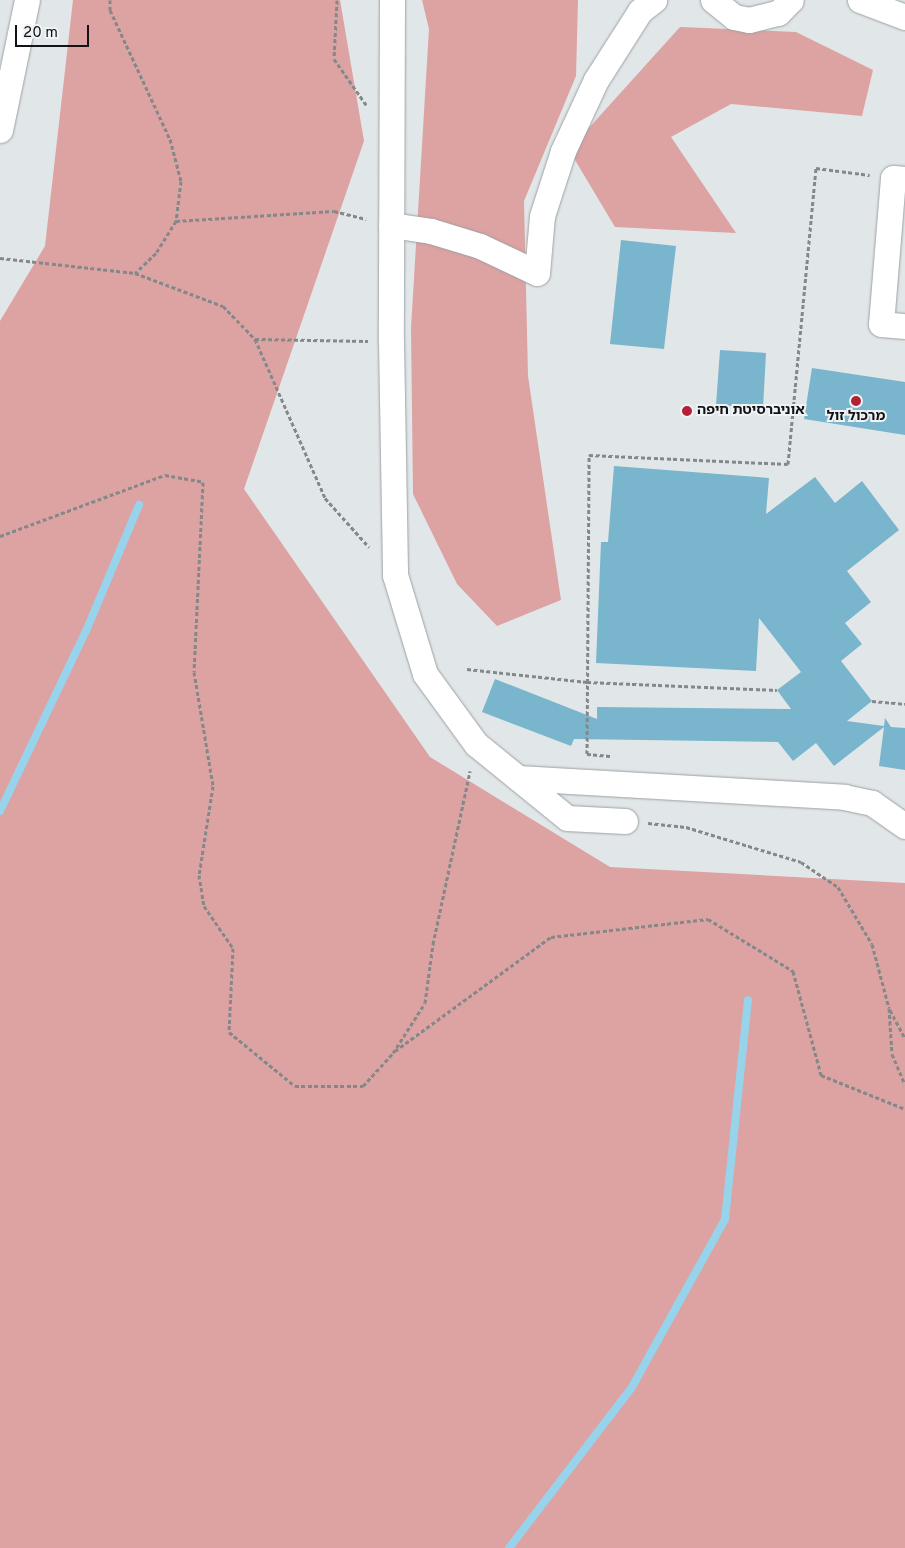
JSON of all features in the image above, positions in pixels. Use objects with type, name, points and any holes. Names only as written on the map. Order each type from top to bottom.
[{"type":"street","points":[[0,130],[27,0]]},
{"type":"street","points":[[392,0],[391,341],[395,575],[425,674],[476,744],[566,818],[625,820]]},
{"type":"street","points":[[391,225],[431,231],[480,246],[537,273],[542,216],[563,151],[596,80],[640,11],[654,0]]},
{"type":"street","points":[[713,0],[734,17],[749,20],[778,12],[791,0]]},
{"type":"street","points":[[860,0],[904,20]]},
{"type":"street","points":[[899,178],[896,254],[881,324],[905,326]]},
{"type":"street","points":[[518,778],[844,797],[872,803],[905,826]]},
{"type":"path","points":[[110,0],[110,10],[170,139],[181,181],[176,221],[156,253],[135,272]]},
{"type":"path","points":[[336,0],[334,59],[374,116],[392,120]]},
{"type":"path","points":[[616,757],[587,754],[589,455],[788,464],[816,168],[899,178]]},
{"type":"path","points":[[176,221],[334,211],[391,225]]},
{"type":"path","points":[[0,258],[135,272],[223,306],[255,339],[325,498],[395,575]]},
{"type":"path","points":[[255,339],[391,341]]},
{"type":"path","points":[[0,536],[165,476],[203,482],[194,672],[213,786],[200,875],[204,906],[233,948],[229,1032],[295,1086],[363,1086],[394,1052],[425,1003],[433,944],[476,744]]},
{"type":"path","points":[[467,669],[587,682],[777,690]]},
{"type":"path","points":[[872,701],[905,704]]},
{"type":"path","points":[[625,820],[686,827],[801,862],[838,887],[872,944],[889,1008],[892,1054],[905,1084]]},
{"type":"path","points":[[394,1052],[552,937],[708,920],[793,971],[821,1076],[905,1109]]},
{"type":"path","points":[[889,1008],[905,1038]]},
{"type":"shaded area","points":[[73,0],[340,0],[364,141],[244,489],[430,757],[610,867],[905,883],[905,1548],[0,1548],[0,321],[45,246]]},
{"type":"shaded area","points":[[422,0],[578,0],[576,76],[524,201],[528,376],[561,600],[497,626],[457,584],[413,494],[411,328],[429,29]]},
{"type":"shaded area","points":[[680,27],[796,32],[873,70],[862,116],[731,104],[671,137],[736,233],[615,227],[569,150]]},
{"type":"building","points":[[621,240],[676,246],[664,349],[610,344]]},
{"type":"building","points":[[720,350],[766,353],[763,408],[716,405]]},
{"type":"building","name":"מרכול זול","points":[[812,368],[905,382],[905,435],[804,419]]},
{"type":"building","points":[[614,466],[769,478],[766,514],[815,477],[835,503],[862,481],[899,530],[847,571],[871,602],[845,623],[862,644],[841,661],[872,701],[847,721],[884,726],[885,718],[891,727],[905,728],[905,770],[879,766],[884,727],[834,766],[816,743],[793,761],[778,742],[574,739],[571,746],[482,712],[495,679],[597,719],[597,707],[791,709],[777,690],[801,672],[759,618],[756,671],[596,663],[601,542],[608,542]]},
{"type":"waterway","points":[[0,811],[86,631],[139,505]]},
{"type":"waterway","points":[[509,1548],[632,1387],[725,1219],[748,1000]]},
{"type":"place","name":"מרכול זול","points":[[856,401]]},
{"type":"place","name":"אוניברסיטת חיפה","points":[[687,411]]}]
